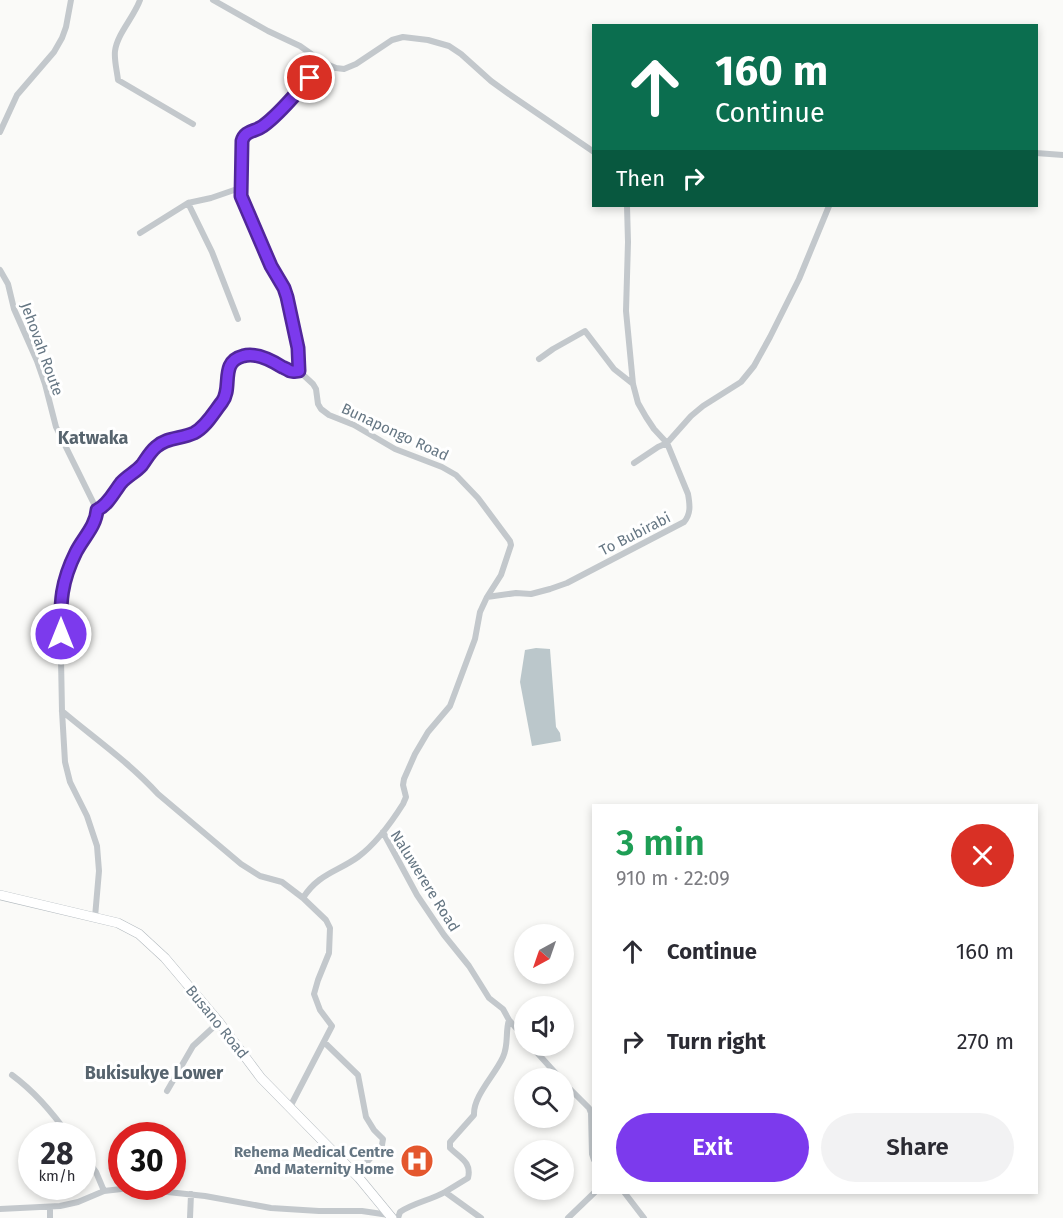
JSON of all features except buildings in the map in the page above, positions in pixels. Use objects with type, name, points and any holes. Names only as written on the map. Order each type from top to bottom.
[{"type":"street","points":[[0,132],[17,95],[54,52],[62,38],[71,0]]},
{"type":"street","points":[[140,0],[117,43],[115,54],[118,80],[193,124]]},
{"type":"street","points":[[213,0],[300,46],[324,63],[336,68],[344,69],[356,64],[392,40],[404,37],[439,43],[455,50],[509,94],[592,151]]},
{"type":"street","points":[[95,917],[99,877],[97,846],[65,762],[60,607],[62,587],[78,549],[95,522],[97,510],[103,507],[122,481],[141,466],[163,441],[190,435],[204,426],[224,400],[228,371],[232,363],[240,356],[258,356],[271,360],[290,371],[299,371],[298,348],[287,297],[243,203],[240,188],[242,141],[244,135],[261,128],[273,118],[324,63]]},
{"type":"street","points":[[1038,153],[1063,155]]},
{"type":"street","points":[[140,233],[188,203],[240,188]]},
{"type":"street","points":[[188,203],[212,252],[238,319]]},
{"type":"street","points":[[627,207],[626,311],[633,384],[638,403],[646,417],[667,443]]},
{"type":"street","points":[[634,463],[667,443],[691,416],[741,382],[754,366],[798,279],[829,207]]},
{"type":"street","name":"Jehovah Route","points":[[0,270],[8,284],[14,309],[39,368],[56,427],[97,510]]},
{"type":"street","points":[[539,359],[553,348],[585,331],[614,369],[633,384]]},
{"type":"street","name":"Bunapongo Road","points":[[299,371],[313,384],[321,409],[329,415],[354,425],[395,449],[448,470],[461,479],[478,498],[511,545],[501,575],[487,597]]},
{"type":"street","name":"To Bubirabi","points":[[487,597],[516,593],[531,594],[567,583],[684,522],[689,513],[690,503],[667,443]]},
{"type":"street","points":[[383,832],[405,800],[404,779],[416,754],[428,732],[450,706],[475,639],[480,612],[487,597]]},
{"type":"street","points":[[62,711],[241,864],[260,876],[282,882],[329,923],[331,932],[329,953],[314,994],[320,1010],[332,1026],[290,1107]]},
{"type":"street","name":"Naluwerere Road","points":[[303,898],[321,878],[359,856],[383,832],[417,895],[444,935],[469,966],[489,998],[503,1009],[514,1026]]},
{"type":"street","name":"Busano Road","points":[[0,895],[126,926],[146,939],[219,1022],[261,1078],[359,1178],[393,1217]]},
{"type":"street","points":[[0,1209],[60,1206],[78,1202],[104,1191],[130,1188],[191,1194],[271,1208],[309,1211],[362,1210],[393,1217],[405,1209],[435,1198],[468,1178],[469,1166],[450,1148],[450,1142],[474,1115],[474,1107],[479,1096],[495,1074],[508,1040],[506,1027],[509,1020]]},
{"type":"street","points":[[167,1091],[193,1046],[219,1022]]},
{"type":"street","points":[[324,1042],[358,1076],[366,1117],[383,1139],[382,1145],[359,1178]]},
{"type":"street","points":[[540,1056],[551,1068]]},
{"type":"street","points":[[12,1075],[28,1087],[58,1122]]},
{"type":"street","points":[[574,1093],[591,1113],[592,1153]]},
{"type":"street","points":[[96,1172],[104,1191]]},
{"type":"street","points":[[446,1192],[481,1218]]},
{"type":"street","points":[[190,1218],[191,1194]]},
{"type":"street","points":[[568,1218],[593,1194]]},
{"type":"street","points":[[626,1194],[644,1218]]},
{"type":"street","points":[[50,1207],[50,1218]]},
{"type":"shaded area","points":[[550,649],[556,727],[561,741],[532,746],[520,682],[525,650]]},
{"type":"place","name":"Rehema Medical Centre And Maternity Home","points":[[417,1161]]},
{"type":"district","name":"Katwaka","points":[[93,438]]},
{"type":"district","name":"Bukisukye Lower","points":[[154,1073]]},
{"type":"route","points":[[61,634],[60,607],[66,573],[95,522],[97,510],[103,507],[122,481],[141,466],[163,441],[190,435],[204,426],[224,400],[228,371],[232,363],[240,356],[258,356],[271,360],[290,371],[299,371],[298,348],[287,297],[243,203],[240,188],[244,135],[261,128],[273,118],[310,78]]}]
